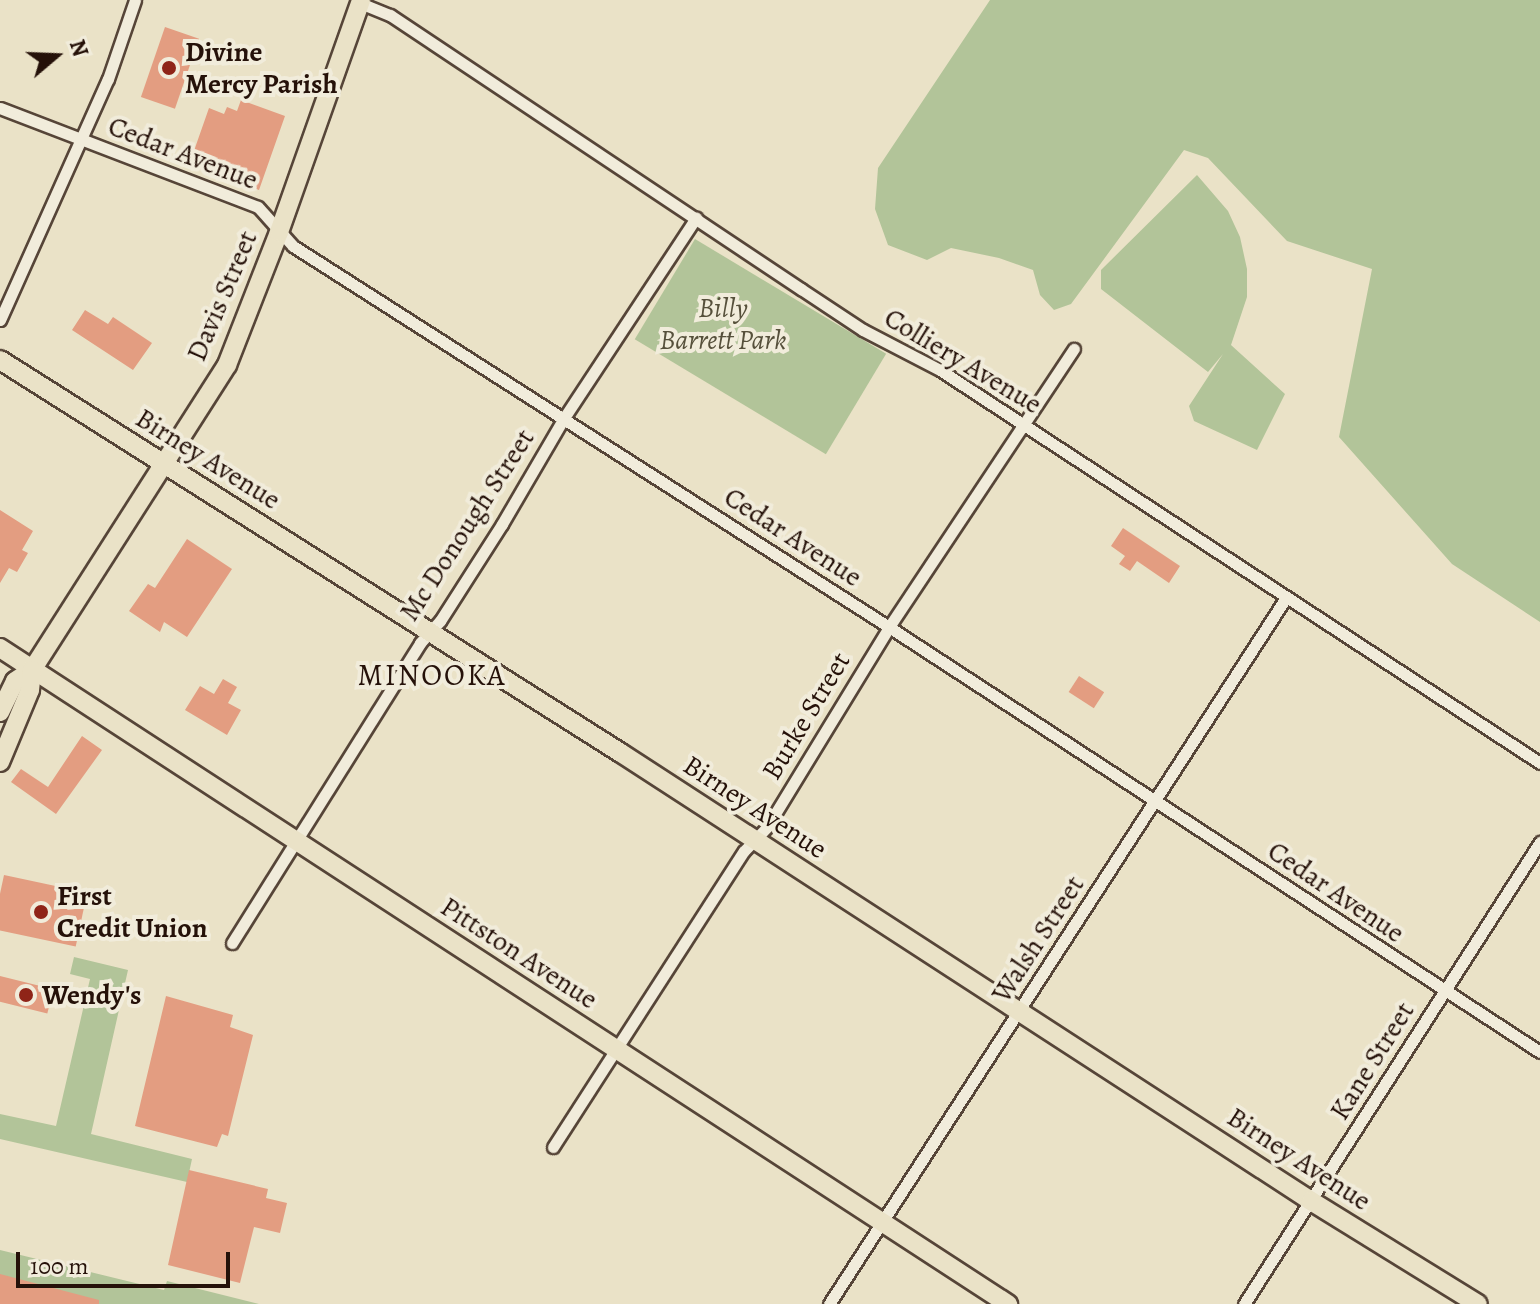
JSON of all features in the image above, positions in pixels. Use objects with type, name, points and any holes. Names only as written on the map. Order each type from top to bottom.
[{"type":"main road","name":"Davis Street","points":[[0,712],[15,681],[32,670],[227,365],[279,232],[360,1]]},
{"type":"main road","name":"Birney Avenue","points":[[0,360],[755,840],[1311,1201],[1478,1304]]},
{"type":"main road","name":"Pittston Avenue","points":[[0,648],[1008,1304]]},
{"type":"main road","name":"Davis Street","points":[[0,762],[30,690],[32,670]]},
{"type":"street","points":[[0,320],[108,79],[135,0]]},
{"type":"street","name":"Colliery Avenue","points":[[360,1],[390,15],[863,330],[940,370],[1285,599],[1540,763]]},
{"type":"street","name":"Cedar Avenue","points":[[0,108],[258,207],[293,246],[889,627],[1540,1052]]},
{"type":"street","name":"Mc Donough Street","points":[[232,943],[502,524],[564,418],[696,218]]},
{"type":"street","name":"Burke Street","points":[[553,1147],[742,854],[767,827],[889,627],[1026,426],[1032,409],[1074,349]]},
{"type":"street","name":"Walsh Street","points":[[829,1304],[1285,599]]},
{"type":"street","name":"Kane Street","points":[[1244,1304],[1540,842]]},
{"type":"green space","points":[[990,0],[1540,0],[1540,622],[1452,564],[1339,437],[1372,269],[1287,241],[1208,158],[1184,150],[1071,304],[1054,310],[1040,295],[1033,270],[999,258],[951,248],[927,260],[888,245],[875,209],[878,168]]},
{"type":"green space","points":[[1197,175],[1228,211],[1240,237],[1247,269],[1247,297],[1231,345],[1285,394],[1257,450],[1194,421],[1189,406],[1223,354],[1208,372],[1101,289],[1101,270]]},
{"type":"green space","name":"Billy Barrett Park","points":[[695,239],[886,354],[826,454],[635,339]]},
{"type":"green space","points":[[74,957],[128,970],[91,1134],[192,1159],[187,1182],[0,1139],[0,1114],[56,1126],[90,979],[70,974]]},
{"type":"green space","points":[[0,1250],[164,1290],[167,1281],[259,1304],[0,1304]]},
{"type":"building","name":"Divine Mercy Parish","points":[[165,27],[199,39],[175,109],[141,97]]},
{"type":"building","points":[[241,100],[285,116],[259,190],[189,165],[209,108],[224,114],[227,107],[237,111]]},
{"type":"building","points":[[85,310],[108,324],[113,317],[152,343],[133,370],[72,330]]},
{"type":"building","points":[[0,510],[33,531],[22,550],[28,553],[17,572],[9,568],[0,583]]},
{"type":"building","points":[[1123,528],[1180,566],[1169,583],[1137,561],[1130,571],[1119,564],[1125,556],[1111,546]]},
{"type":"building","points":[[187,539],[232,569],[187,637],[164,622],[160,632],[129,611],[148,584],[155,588]]},
{"type":"building","points":[[1079,676],[1104,692],[1094,708],[1069,692]]},
{"type":"building","points":[[223,679],[237,687],[228,703],[241,710],[227,735],[185,710],[200,686],[214,694]]},
{"type":"building","points":[[82,736],[102,750],[56,814],[11,782],[21,769],[48,787]]},
{"type":"building","name":"First Credit Union","points":[[4,875],[87,893],[76,946],[0,930],[0,894]]},
{"type":"building","name":"Wendy's","points":[[0,976],[53,989],[47,1014],[0,1002]]},
{"type":"building","points":[[166,996],[233,1015],[230,1027],[253,1035],[228,1136],[222,1134],[217,1147],[135,1126]]},
{"type":"building","points":[[189,1170],[268,1189],[266,1198],[287,1203],[280,1233],[254,1227],[240,1283],[168,1265]]},
{"type":"building","points":[[0,1274],[99,1300],[99,1304],[0,1304]]},
{"type":"place","name":"Divine Mercy Parish","points":[[169,68]]},
{"type":"place","name":"First Credit Union","points":[[41,912]]},
{"type":"place","name":"Wendy's","points":[[26,995]]},
{"type":"district","name":"MINOOKA","points":[[432,675]]}]
